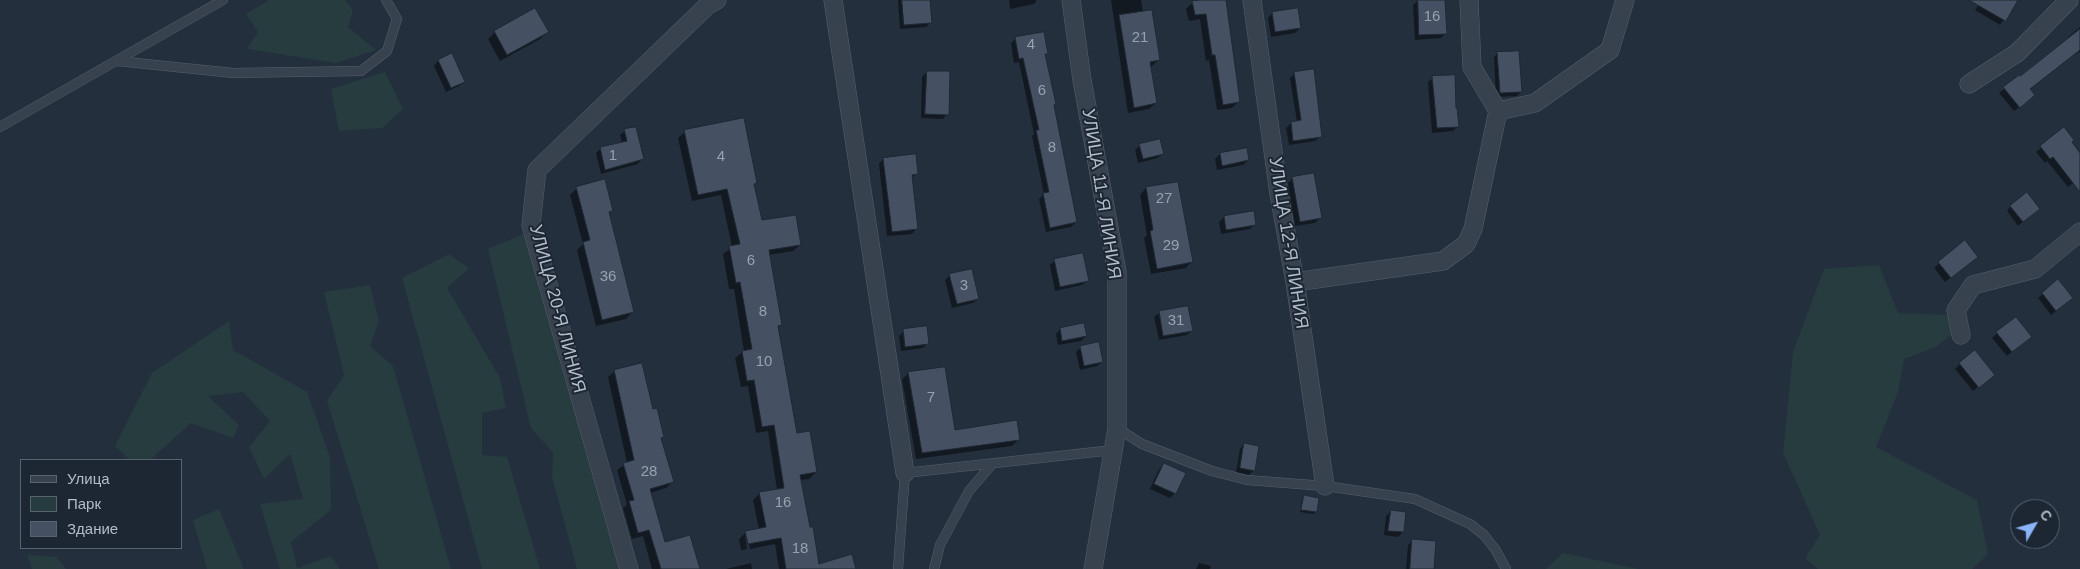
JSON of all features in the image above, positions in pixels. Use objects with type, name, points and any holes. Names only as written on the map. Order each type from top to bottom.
[{"type":"street","name":"УЛИЦА 20-Я ЛИНИЯ","points":[[629,569],[531,225],[537,170],[708,4],[717,0]]},
{"type":"street","points":[[833,0],[906,472]]},
{"type":"street","name":"УЛИЦА 11-Я ЛИНИЯ","points":[[1071,0],[1082,80],[1117,272],[1117,428],[1093,569]]},
{"type":"street","name":"УЛИЦА 12-Я ЛИНИЯ","points":[[1252,0],[1279,194],[1295,282],[1325,486]]},
{"type":"street","points":[[1295,282],[1443,261],[1466,244],[1474,229],[1498,111],[1472,67],[1469,0]]},
{"type":"street","points":[[1498,111],[1535,103],[1610,50],[1625,0]]},
{"type":"street","points":[[1968,84],[2017,53],[2069,0]]},
{"type":"street","points":[[1962,335],[1956,310],[1973,286],[2036,269],[2080,232]]},
{"type":"lane","points":[[0,127],[223,0]]},
{"type":"lane","points":[[117,61],[233,73],[361,71],[387,51],[397,19],[386,0]]},
{"type":"lane","points":[[1117,428],[1142,444],[1212,471],[1247,480],[1325,486],[1415,500],[1470,524],[1484,535],[1495,549],[1506,569]]},
{"type":"lane","points":[[898,569],[906,472],[1113,450]]},
{"type":"lane","points":[[934,569],[940,545],[968,490],[993,463]]},
{"type":"green space","points":[[269,0],[345,0],[353,10],[348,27],[376,50],[336,63],[247,49],[258,32],[246,14]]},
{"type":"green space","points":[[385,72],[403,109],[382,128],[339,131],[331,89]]},
{"type":"green space","points":[[535,229],[635,569],[577,569],[552,477],[553,453],[531,428],[488,249]]},
{"type":"green space","points":[[449,254],[469,268],[447,288],[500,378],[506,408],[482,413],[482,455],[507,457],[540,569],[482,569],[402,278]]},
{"type":"green space","points":[[1879,265],[1898,313],[1950,315],[1957,330],[1936,347],[1904,359],[1898,392],[1876,447],[1977,500],[1988,554],[1972,569],[1818,569],[1805,558],[1820,535],[1783,453],[1793,352],[1824,269]]},
{"type":"green space","points":[[370,285],[379,321],[370,346],[393,366],[451,569],[379,569],[327,401],[344,375],[324,292]]},
{"type":"green space","points":[[229,321],[233,350],[307,392],[330,457],[331,510],[291,542],[297,568],[331,556],[340,569],[280,569],[260,504],[303,499],[290,454],[264,479],[249,447],[270,421],[243,392],[208,396],[239,425],[233,438],[191,423],[151,459],[129,459],[115,446],[152,373]]},
{"type":"green space","points":[[219,509],[244,569],[207,569],[193,520]]},
{"type":"green space","points":[[1563,553],[1638,569],[1546,569]]},
{"type":"green space","points":[[27,555],[56,557],[66,569],[32,569]]},
{"type":"building","points":[[902,0],[930,0],[932,23],[904,25]]},
{"type":"building","points":[[1226,0],[1240,102],[1223,105],[1215,55],[1212,55],[1206,14],[1195,15],[1192,1]]},
{"type":"building","points":[[1418,0],[1445,0],[1447,34],[1419,35]]},
{"type":"building","points":[[1969,0],[2018,0],[2006,21]]},
{"type":"building","points":[[535,8],[549,32],[507,55],[494,31]]},
{"type":"building","points":[[1298,8],[1301,28],[1275,32],[1272,12]]},
{"type":"building","points":[[1152,10],[1160,60],[1150,62],[1157,103],[1134,108],[1119,15]]},
{"type":"building","points":[[2080,29],[2080,50],[2030,89],[2035,95],[2020,108],[2003,87]]},
{"type":"building","points":[[1044,32],[1048,54],[1045,54],[1077,222],[1050,228],[1043,193],[1049,192],[1036,130],[1039,130],[1023,58],[1019,59],[1015,37]]},
{"type":"building","points":[[1519,51],[1522,92],[1500,93],[1497,52]]},
{"type":"building","points":[[452,53],[465,82],[451,88],[438,60]]},
{"type":"building","points":[[1314,69],[1322,137],[1293,141],[1291,122],[1301,120],[1294,72]]},
{"type":"building","points":[[927,71],[950,71],[949,115],[925,114]]},
{"type":"building","points":[[1455,75],[1456,108],[1459,127],[1437,128],[1432,76]]},
{"type":"building","points":[[744,118],[757,183],[754,184],[762,220],[796,215],[801,245],[769,250],[782,325],[778,326],[797,433],[810,431],[817,472],[800,475],[810,527],[813,527],[819,564],[852,554],[856,569],[786,569],[781,538],[748,544],[745,531],[766,527],[759,492],[784,488],[774,425],[762,427],[754,380],[747,381],[742,351],[752,349],[740,282],[736,283],[729,246],[740,244],[727,189],[698,195],[684,130]]},
{"type":"building","points":[[636,127],[644,159],[605,170],[600,147],[627,141],[624,129]]},
{"type":"building","points":[[2064,127],[2074,140],[2072,142],[2080,153],[2080,192],[2053,157],[2050,159],[2040,146]]},
{"type":"building","points":[[1160,139],[1164,154],[1143,159],[1139,144]]},
{"type":"building","points":[[1247,148],[1249,160],[1222,166],[1220,153]]},
{"type":"building","points":[[916,154],[918,174],[912,175],[918,229],[892,232],[883,158]]},
{"type":"building","points":[[1314,173],[1322,218],[1300,222],[1292,177]]},
{"type":"building","points":[[605,179],[613,211],[609,212],[634,312],[602,320],[583,242],[590,240],[576,187]]},
{"type":"building","points":[[1178,182],[1193,262],[1157,269],[1150,231],[1153,230],[1146,187]]},
{"type":"building","points":[[2027,192],[2040,209],[2023,222],[2010,206]]},
{"type":"building","points":[[1254,211],[1256,225],[1226,230],[1224,216]]},
{"type":"building","points":[[1965,240],[1978,257],[1951,278],[1938,262]]},
{"type":"building","points":[[1083,253],[1089,281],[1060,287],[1054,259]]},
{"type":"building","points":[[972,269],[979,299],[957,304],[949,274]]},
{"type":"building","points":[[2058,279],[2073,298],[2056,311],[2042,293]]},
{"type":"building","points":[[1188,306],[1193,331],[1163,336],[1159,311]]},
{"type":"building","points":[[2016,317],[2032,337],[2012,352],[1996,332]]},
{"type":"building","points":[[1084,323],[1087,336],[1062,341],[1060,328]]},
{"type":"building","points":[[927,326],[929,344],[905,347],[903,329]]},
{"type":"building","points":[[1099,342],[1103,362],[1084,366],[1080,346]]},
{"type":"building","points":[[1975,350],[1995,375],[1979,388],[1959,363]]},
{"type":"building","points":[[642,363],[653,409],[657,408],[664,437],[661,438],[674,482],[650,489],[665,542],[690,535],[700,569],[661,569],[649,530],[638,533],[629,501],[634,500],[623,463],[634,460],[614,370]]},
{"type":"building","points":[[945,367],[955,430],[1017,420],[1020,440],[922,453],[908,372]]},
{"type":"building","points":[[1244,443],[1259,446],[1255,471],[1240,468]]},
{"type":"building","points":[[1164,463],[1186,473],[1176,494],[1154,484]]},
{"type":"building","points":[[1304,495],[1319,498],[1317,512],[1301,510]]},
{"type":"building","points":[[1391,510],[1406,512],[1404,532],[1388,531]]},
{"type":"building","points":[[1412,539],[1436,541],[1434,569],[1410,569]]}]
